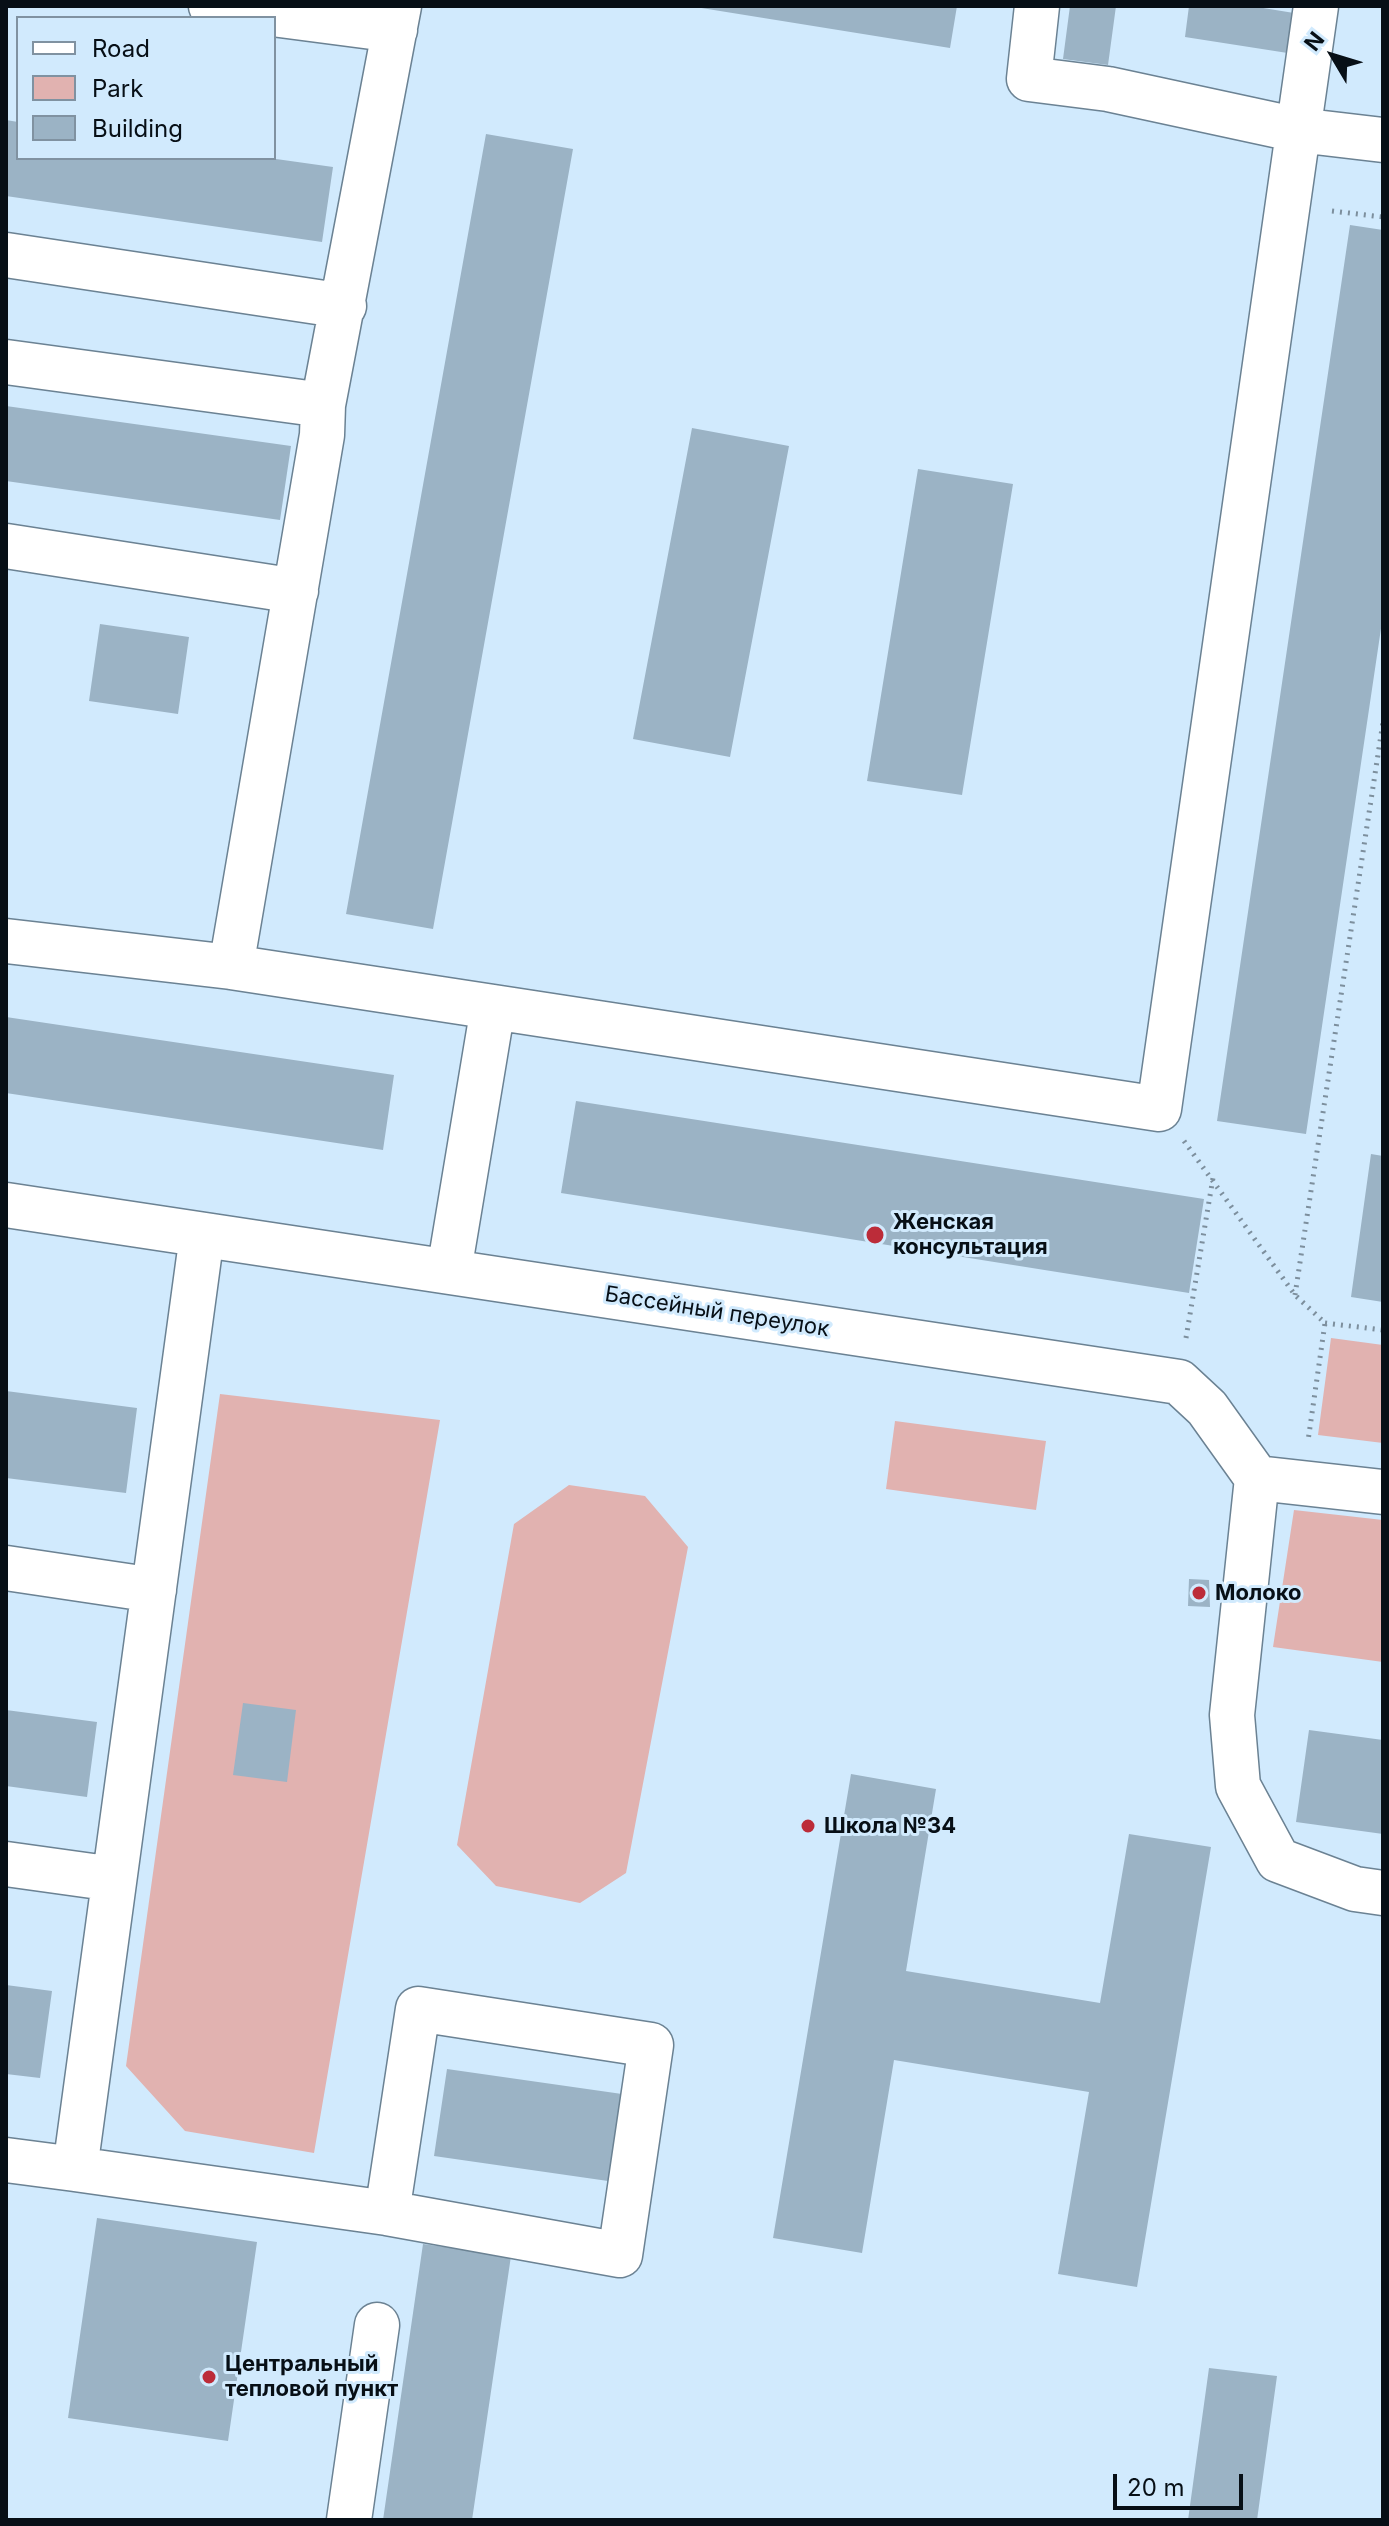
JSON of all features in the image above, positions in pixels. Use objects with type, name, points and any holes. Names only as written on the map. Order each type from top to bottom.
[{"type":"street","points":[[211,6],[397,18],[323,405],[322,435],[231,967]]},
{"type":"street","points":[[1037,6],[1029,79],[1108,89],[1298,130],[1383,140]]},
{"type":"street","points":[[6,941],[231,967],[1159,1109],[1316,6]]},
{"type":"street","points":[[6,255],[344,306]]},
{"type":"street","points":[[6,362],[323,405]]},
{"type":"street","points":[[6,546],[296,591]]},
{"type":"street","points":[[449,1271],[493,1007]]},
{"type":"street","name":"Бассейный переулок","points":[[6,1205],[1179,1382]]},
{"type":"street","points":[[75,2169],[202,1235]]},
{"type":"street","points":[[1179,1382],[1207,1408],[1257,1478],[1232,1715],[1238,1786],[1278,1860],[1355,1889],[1383,1893]]},
{"type":"street","points":[[1257,1478],[1383,1492]]},
{"type":"street","points":[[6,1568],[154,1590]]},
{"type":"street","points":[[6,1864],[114,1879]]},
{"type":"street","points":[[6,2160],[387,2213],[620,2255],[651,2045],[418,2009],[387,2213]]},
{"type":"street","points":[[349,2520],[377,2325]]},
{"type":"path","points":[[1295,1295],[1383,722]]},
{"type":"path","points":[[1159,1109],[1213,1177],[1295,1295],[1325,1323],[1383,1330]]},
{"type":"path","points":[[1179,1382],[1213,1177]]},
{"type":"path","points":[[1306,1455],[1325,1323]]},
{"type":"green space","points":[[1331,1338],[1383,1345],[1383,1443],[1318,1435]]},
{"type":"green space","points":[[220,1394],[440,1420],[314,2153],[185,2131],[126,2066]]},
{"type":"green space","points":[[895,1421],[1046,1441],[1036,1510],[886,1489]]},
{"type":"green space","points":[[569,1485],[645,1496],[688,1547],[626,1873],[580,1903],[496,1886],[457,1845],[514,1524]]},
{"type":"green space","points":[[1294,1510],[1383,1520],[1383,1662],[1273,1647]]},
{"type":"building","points":[[689,6],[957,6],[950,48]]},
{"type":"building","points":[[1070,6],[1116,6],[1108,65],[1063,59]]},
{"type":"building","points":[[1189,6],[1251,6],[1300,14],[1294,54],[1185,37]]},
{"type":"building","points":[[6,120],[16,122],[16,160],[276,159],[333,167],[322,242],[6,196]]},
{"type":"building","points":[[486,134],[573,149],[433,929],[346,914]]},
{"type":"building","points":[[1350,225],[1383,230],[1383,615],[1306,1134],[1217,1121]]},
{"type":"building","points":[[6,406],[291,446],[280,520],[6,481]]},
{"type":"building","points":[[692,428],[789,446],[730,757],[633,739]]},
{"type":"building","points":[[918,469],[1013,484],[962,795],[867,781]]},
{"type":"building","points":[[100,624],[189,637],[178,714],[89,701]]},
{"type":"building","points":[[6,1017],[394,1075],[383,1150],[6,1093]]},
{"type":"building","points":[[576,1101],[1204,1199],[1189,1293],[561,1193]]},
{"type":"building","points":[[1371,1154],[1383,1156],[1383,1302],[1351,1297]]},
{"type":"building","points":[[6,1391],[137,1408],[126,1493],[6,1478]]},
{"type":"building","name":"Молоко","points":[[1189,1579],[1209,1580],[1210,1607],[1188,1606]]},
{"type":"building","points":[[243,1703],[296,1710],[287,1782],[233,1775]]},
{"type":"building","points":[[6,1710],[97,1722],[87,1797],[6,1786]]},
{"type":"building","points":[[1309,1730],[1383,1740],[1383,1834],[1296,1822]]},
{"type":"building","points":[[851,1774],[936,1789],[906,1971],[1100,2003],[1129,1834],[1211,1847],[1137,2287],[1058,2274],[1089,2092],[894,2060],[862,2253],[773,2238]]},
{"type":"building","points":[[6,1985],[52,1991],[40,2078],[6,2074]]},
{"type":"building","points":[[447,2069],[622,2094],[608,2181],[434,2156]]},
{"type":"building","points":[[97,2218],[257,2242],[228,2441],[68,2418]]},
{"type":"building","points":[[423,2244],[511,2256],[472,2520],[383,2520]]},
{"type":"building","points":[[1209,2368],[1277,2376],[1257,2520],[1188,2520]]},
{"type":"place","name":"Женская консультация","points":[[875,1235]]},
{"type":"place","name":"Молоко","points":[[1199,1593]]},
{"type":"place","name":"Школа №34","points":[[808,1826]]},
{"type":"place","name":"Центральный тепловой пункт","points":[[209,2377]]}]
